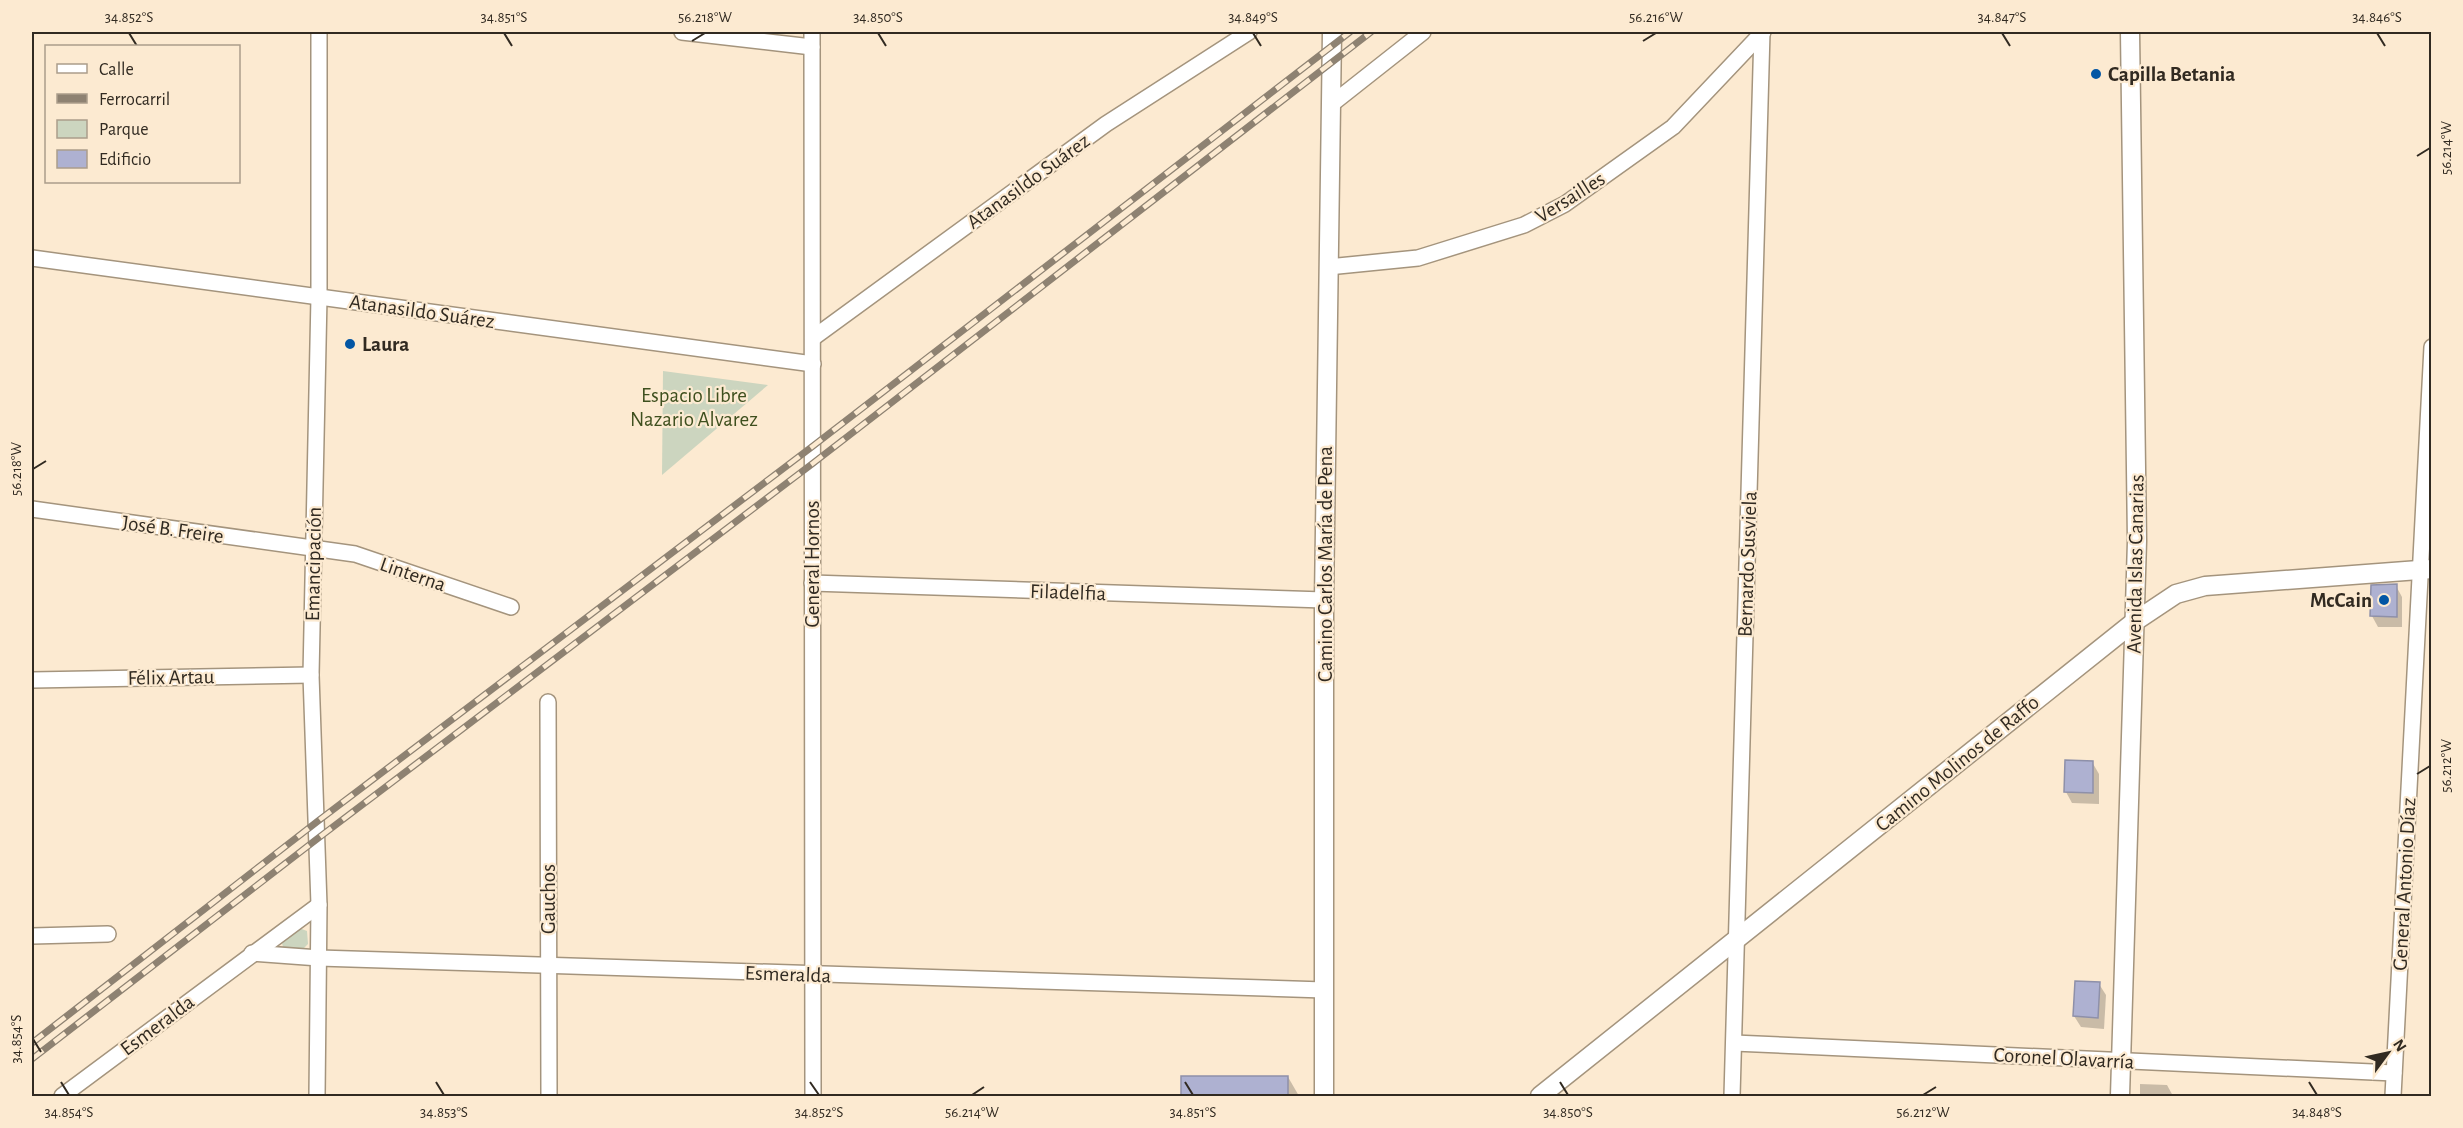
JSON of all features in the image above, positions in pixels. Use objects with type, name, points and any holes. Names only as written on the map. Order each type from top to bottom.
[{"type":"street","name":"Emancipación","points":[[317,1096],[319,905],[311,675],[320,297],[319,32]]},
{"type":"street","points":[[682,32],[812,39]]},
{"type":"street","name":"Atanasildo Suárez","points":[[813,338],[1106,124],[1249,32]]},
{"type":"street","name":"Camino Carlos María de Pena","points":[[1324,1096],[1324,600],[1328,267],[1333,103],[1332,32]]},
{"type":"street","points":[[1333,103],[1423,32]]},
{"type":"street","name":"Versailles","points":[[1328,267],[1418,258],[1524,225],[1565,204],[1673,127],[1762,32]]},
{"type":"street","name":"Bernardo Susviela","points":[[1732,1096],[1762,32]]},
{"type":"street","name":"Avenida Islas Canarias","points":[[2120,1096],[2137,542],[2130,32]]},
{"type":"street","name":"General Hornos","points":[[812,39],[813,1096]]},
{"type":"street","name":"Atanasildo Suárez","points":[[32,258],[813,364]]},
{"type":"street","name":"General Antonio Díaz","points":[[2393,1096],[2425,569],[2432,347]]},
{"type":"street","name":"José B. Freire","points":[[32,509],[314,549]]},
{"type":"street","name":"Linterna","points":[[314,549],[355,554],[511,607]]},
{"type":"street","name":"Camino Molinos de Raffo","points":[[1540,1096],[2134,622],[2176,594],[2205,586],[2425,569]]},
{"type":"street","name":"Filadelfia","points":[[812,583],[1324,600]]},
{"type":"street","name":"Félix Artau","points":[[32,680],[311,675]]},
{"type":"street","name":"Gauchos","points":[[548,702],[549,1096]]},
{"type":"street","name":"Esmeralda","points":[[62,1096],[319,905]]},
{"type":"street","points":[[32,936],[108,934]]},
{"type":"street","name":"Esmeralda","points":[[252,953],[319,958],[1324,990]]},
{"type":"street","name":"Coronel Olavarría","points":[[1734,1043],[2394,1073]]},
{"type":"green space","name":"Espacio Libre Nazario Alvarez","points":[[663,371],[768,385],[662,475]]},
{"type":"green space","points":[[299,928],[307,931],[308,944],[303,949],[283,947],[282,943]]},
{"type":"building","name":"McCain","points":[[2397,584],[2397,617],[2370,616],[2371,585]]},
{"type":"building","points":[[2065,760],[2093,761],[2093,793],[2064,792]]},
{"type":"building","points":[[2075,981],[2100,982],[2098,1018],[2073,1016]]},
{"type":"building","points":[[1181,1076],[1288,1076],[1288,1096],[1181,1096]]},
{"type":"railway","points":[[32,1043],[318,821],[813,446],[1350,32]]},
{"type":"railway","points":[[32,1059],[317,839],[812,464],[1371,32]]},
{"type":"place","name":"Capilla Betania","points":[[2096,74]]},
{"type":"place","name":"Laura","points":[[350,344]]},
{"type":"place","name":"McCain","points":[[2384,600]]}]
